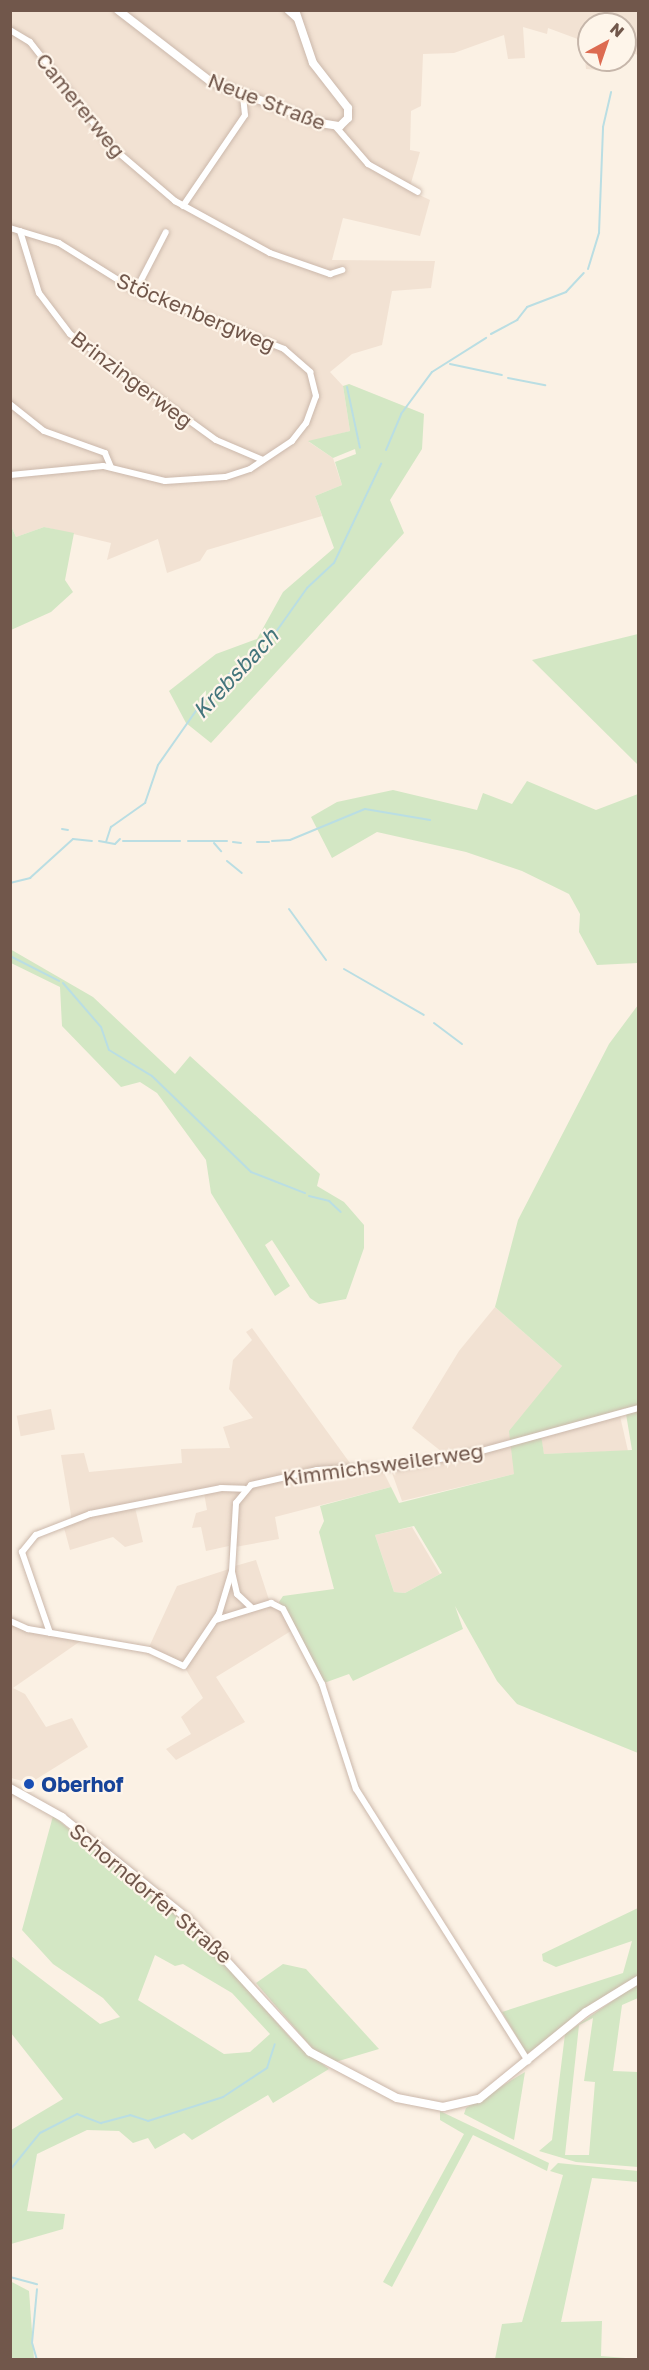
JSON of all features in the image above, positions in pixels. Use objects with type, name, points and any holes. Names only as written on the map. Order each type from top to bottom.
[{"type":"main road","name":"Neue Straße","points":[[118,10],[185,66],[243,96],[336,127],[347,121],[348,108],[313,63],[296,15]]},
{"type":"main road","name":"Schorndorfer Straße","points":[[10,1788],[55,1813],[170,1904],[232,1961],[297,2040],[347,2076],[407,2101],[451,2107],[484,2097],[586,2012],[639,1980]]},
{"type":"street","points":[[287,10],[296,15]]},
{"type":"street","name":"Camererweg","points":[[10,30],[30,42],[113,148],[183,206],[280,257],[330,274],[342,270]]},
{"type":"street","points":[[183,206],[245,115],[243,96]]},
{"type":"street","points":[[336,127],[368,164],[418,192]]},
{"type":"street","name":"Stöckenbergweg","points":[[10,228],[70,249],[136,290],[269,342],[310,372],[316,396],[306,423],[292,441],[242,472],[198,482],[159,480],[111,467]]},
{"type":"street","name":"Brinzingerweg","points":[[20,231],[39,294],[70,334],[216,440],[264,460]]},
{"type":"street","points":[[136,290],[166,232]]},
{"type":"street","points":[[10,404],[44,431],[105,453],[111,467],[10,475]]},
{"type":"street","name":"Kimmichsweilerweg","points":[[50,1633],[22,1552],[36,1535],[90,1514],[213,1490],[244,1490],[308,1472],[400,1466],[481,1452],[639,1408]]},
{"type":"street","points":[[244,1490],[235,1511],[232,1571],[237,1594],[251,1607]]},
{"type":"street","points":[[10,1621],[50,1633],[149,1650],[184,1666],[216,1620],[232,1571]]},
{"type":"street","points":[[216,1620],[251,1607],[278,1604],[322,1684],[356,1789],[529,2061]]},
{"type":"shaded area","points":[[11,11],[638,11],[638,55],[637,12],[577,12],[577,39],[548,28],[547,34],[523,27],[525,58],[508,59],[504,35],[454,53],[423,54],[421,106],[411,111],[410,150],[420,152],[409,190],[430,200],[420,236],[343,218],[332,260],[435,261],[431,288],[392,291],[382,345],[352,354],[330,372],[343,386],[350,431],[309,442],[333,458],[342,485],[315,496],[322,516],[207,550],[200,561],[167,573],[158,539],[107,560],[111,543],[44,527],[16,537],[11,526]]},
{"type":"shaded area","points":[[495,1307],[562,1366],[514,1474],[402,1501],[391,1470],[447,1456],[412,1428],[459,1351]]},
{"type":"shaded area","points":[[252,1328],[355,1470],[382,1469],[391,1487],[275,1517],[279,1539],[235,1547],[235,1566],[256,1560],[271,1606],[281,1610],[291,1631],[216,1677],[245,1722],[176,1760],[166,1749],[191,1734],[181,1717],[203,1698],[182,1663],[149,1647],[177,1586],[229,1569],[229,1546],[206,1551],[201,1527],[192,1528],[196,1513],[207,1510],[204,1493],[134,1503],[143,1542],[125,1547],[113,1537],[70,1550],[63,1524],[72,1521],[61,1455],[84,1453],[89,1472],[182,1463],[181,1449],[230,1448],[223,1427],[253,1418],[229,1389],[233,1360],[252,1340],[246,1332]]},
{"type":"shaded area","points":[[51,1409],[55,1430],[21,1436],[17,1416]]},
{"type":"shaded area","points":[[620,1416],[628,1451],[544,1454],[541,1438]]},
{"type":"shaded area","points":[[412,1527],[440,1574],[405,1593],[394,1592],[375,1535]]},
{"type":"shaded area","points":[[10,1624],[82,1640],[13,1688],[25,1694],[46,1727],[72,1718],[88,1747],[30,1783],[11,1778]]},
{"type":"green space","points":[[349,384],[424,414],[422,449],[390,500],[404,533],[211,743],[186,723],[169,691],[216,654],[257,639],[283,592],[334,548],[315,496],[342,485],[335,462],[356,454],[355,449],[333,458],[308,441],[350,431],[343,386]]},
{"type":"green space","points":[[11,526],[16,537],[44,527],[74,533],[65,580],[73,592],[51,612],[11,630]]},
{"type":"green space","points":[[638,634],[638,765],[532,660]]},
{"type":"green space","points":[[527,781],[596,810],[638,794],[638,963],[597,965],[579,932],[580,914],[569,894],[522,871],[466,852],[377,832],[332,858],[311,817],[337,802],[393,790],[477,810],[483,793],[512,804]]},
{"type":"green space","points":[[10,949],[93,997],[175,1074],[190,1056],[320,1174],[317,1186],[344,1202],[364,1225],[364,1248],[346,1299],[319,1304],[310,1298],[272,1240],[265,1245],[290,1286],[275,1296],[211,1193],[206,1160],[157,1093],[140,1082],[121,1087],[62,1026],[60,987],[11,963]]},
{"type":"green space","points":[[638,1005],[638,1753],[517,1704],[497,1681],[455,1606],[463,1629],[353,1681],[349,1674],[324,1683],[279,1602],[283,1596],[334,1589],[319,1532],[324,1521],[320,1506],[391,1487],[399,1503],[514,1474],[509,1431],[562,1366],[495,1307],[518,1220],[609,1044]],"holes":[[[625,1408],[632,1450],[544,1454],[541,1435]],[[414,1526],[442,1573],[405,1593],[394,1592],[375,1535]]]},
{"type":"green space","points":[[53,1816],[199,1934],[293,2041],[329,2069],[273,2103],[268,2095],[192,2140],[184,2133],[155,2149],[148,2138],[133,2143],[119,2131],[87,2130],[37,2154],[27,2211],[65,2214],[63,2229],[11,2244],[11,2130],[63,2099],[11,2033],[11,1956],[100,2024],[120,2017],[103,1998],[53,1964],[22,1930]],"holes":[[[155,1955],[175,1966],[183,1964],[232,1993],[270,2034],[250,2052],[224,2054],[138,2000]]]},
{"type":"green space","points":[[638,1908],[638,1976],[527,2054],[502,2012],[623,1973],[632,1941],[556,1967],[543,1961],[542,1954]]},
{"type":"green space","points":[[283,1964],[306,1969],[379,2049],[332,2063],[312,2048],[256,1983]]},
{"type":"green space","points":[[638,1983],[638,1998],[622,2005],[613,2071],[638,2072],[638,2167],[576,2162],[539,2151],[552,2140],[565,2034]],"holes":[[[593,2018],[584,2081],[595,2082],[589,2155],[565,2155],[579,2025]]]},
{"type":"green space","points":[[525,2072],[514,2140],[464,2114],[466,2108]]},
{"type":"green space","points":[[440,2111],[549,2163],[547,2171],[473,2135],[392,2287],[383,2282],[464,2134],[440,2120]]},
{"type":"green space","points":[[558,2163],[638,2171],[638,2182],[592,2178],[561,2322],[602,2321],[601,2356],[638,2359],[495,2359],[502,2324],[522,2322],[563,2175],[550,2171]]},
{"type":"green space","points":[[10,2281],[29,2291],[34,2359],[11,2359]]},
{"type":"waterway","name":"Krebsbach","points":[[588,269],[599,233],[603,127],[611,92]]},
{"type":"waterway","name":"Krebsbach","points":[[491,334],[517,320],[527,307],[566,292],[584,273]]},
{"type":"waterway","name":"Krebsbach","points":[[386,450],[401,414],[432,372],[486,338]]},
{"type":"waterway","points":[[450,364],[502,375]]},
{"type":"waterway","points":[[508,378],[545,385]]},
{"type":"waterway","points":[[347,387],[360,448]]},
{"type":"waterway","name":"Krebsbach","points":[[106,842],[111,827],[145,803],[158,765],[200,705],[234,669],[261,653],[307,588],[334,563],[381,464]]},
{"type":"waterway","points":[[272,841],[290,840],[365,809],[430,820]]},
{"type":"waterway","points":[[62,829],[68,830]]},
{"type":"waterway","name":"Krebsbach","points":[[10,883],[30,878],[73,839],[92,841]]},
{"type":"waterway","points":[[99,841],[115,844],[120,839]]},
{"type":"waterway","points":[[123,841],[180,841]]},
{"type":"waterway","points":[[188,841],[227,841]]},
{"type":"waterway","points":[[233,842],[241,843]]},
{"type":"waterway","points":[[257,842],[269,842]]},
{"type":"waterway","points":[[214,843],[221,851]]},
{"type":"waterway","points":[[227,861],[242,873]]},
{"type":"waterway","points":[[289,909],[326,960]]},
{"type":"waterway","points":[[10,956],[59,981]]},
{"type":"waterway","points":[[344,969],[424,1015]]},
{"type":"waterway","points":[[63,983],[101,1027],[109,1050],[152,1076],[251,1172],[305,1193]]},
{"type":"waterway","points":[[434,1023],[462,1044]]},
{"type":"waterway","points":[[309,1196],[329,1201],[341,1212]]},
{"type":"waterway","points":[[10,2170],[40,2133],[77,2114],[101,2123],[130,2115],[148,2121],[223,2097],[267,2068],[275,2044]]},
{"type":"waterway","points":[[10,2277],[37,2284]]},
{"type":"waterway","points":[[37,2289],[32,2343],[37,2360]]},
{"type":"place","name":"Oberhof","points":[[29,1784]]}]
